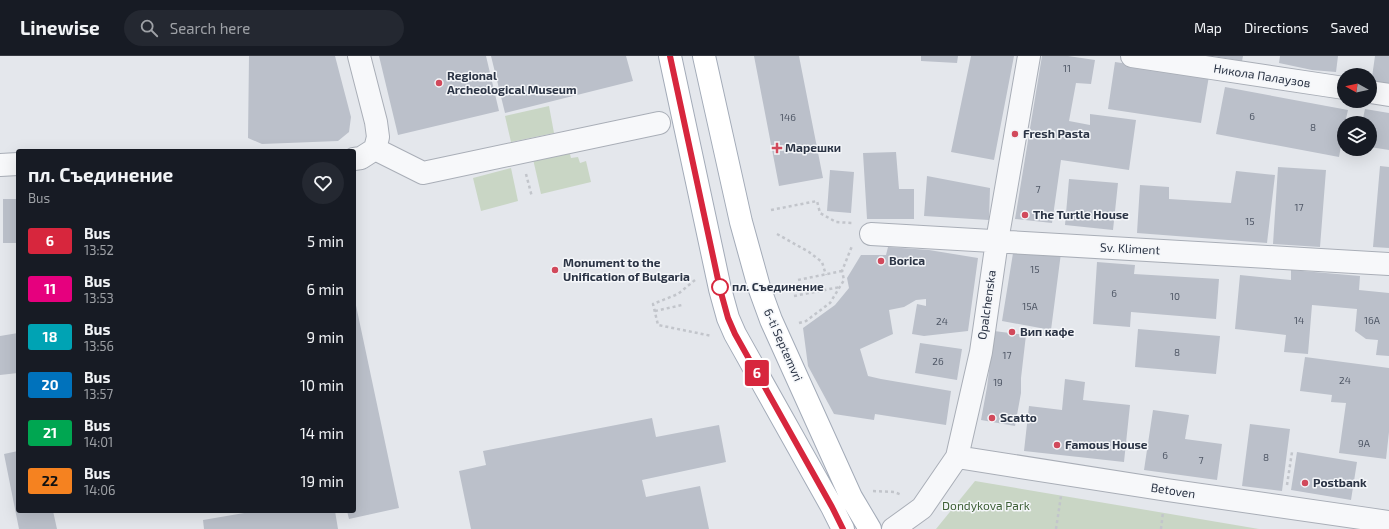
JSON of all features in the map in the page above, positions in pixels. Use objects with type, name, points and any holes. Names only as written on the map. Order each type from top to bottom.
[{"type":"main road","points":[[670,56],[720,289],[728,318],[735,334],[843,529]]},
{"type":"main road","name":"6-ti Septemvri","points":[[704,56],[741,222],[761,294],[771,320],[848,490],[870,529]]},
{"type":"street","points":[[356,158],[361,158],[374,150],[378,137],[376,122],[359,56]]},
{"type":"street","name":"Opalchenska","points":[[893,529],[922,508],[957,457],[981,352],[997,241],[1029,56]]},
{"type":"street","name":"Никола Палаузов","points":[[1132,56],[1337,87]]},
{"type":"street","points":[[1377,93],[1389,95]]},
{"type":"street","points":[[374,150],[423,173],[659,123]]},
{"type":"street","points":[[0,165],[16,164]]},
{"type":"street","name":"Sv. Kliment","points":[[865,231],[997,241],[1389,264]]},
{"type":"street","name":"Betoven","points":[[957,457],[1389,522]]},
{"type":"path","points":[[771,210],[817,202],[820,213],[836,222],[851,222],[865,231],[842,271],[844,280],[830,303],[806,321],[799,323]]},
{"type":"path","points":[[777,234],[810,252],[822,262],[826,274]]},
{"type":"path","points":[[798,280],[842,271]]},
{"type":"path","points":[[696,278],[678,294],[653,304],[658,325],[716,337]]},
{"type":"path","points":[[794,296],[840,287]]},
{"type":"path","points":[[655,311],[682,305]]},
{"type":"path","points":[[1284,507],[1292,452]]},
{"type":"path","points":[[1056,529],[1065,474]]},
{"type":"path","points":[[870,491],[894,492],[906,497]]},
{"type":"green space","points":[[549,106],[554,133],[511,142],[505,116]]},
{"type":"green space","points":[[569,150],[571,158],[578,157],[580,163],[586,161],[591,182],[541,194],[533,159]]},
{"type":"green space","points":[[511,168],[518,201],[481,211],[473,178]]},
{"type":"green space","name":"Dondykova Park","points":[[975,481],[1259,529],[936,529]]},
{"type":"building","points":[[249,56],[335,56],[351,117],[349,132],[338,141],[262,144],[248,138]]},
{"type":"building","name":"Regional Archeological Museum","points":[[379,56],[486,56],[499,111],[398,135]]},
{"type":"building","points":[[491,56],[626,56],[633,81],[505,113]]},
{"type":"building","points":[[754,56],[799,56],[823,178],[779,186]]},
{"type":"building","points":[[921,56],[958,56],[957,63],[921,61]]},
{"type":"building","points":[[971,56],[1014,56],[994,160],[951,152]]},
{"type":"building","points":[[1042,56],[1068,56],[1095,60],[1091,84],[1076,83],[1069,121],[1090,125],[1090,114],[1136,120],[1129,170],[1061,160],[1052,223],[1015,219]]},
{"type":"building","points":[[1213,56],[1243,56],[1242,61]]},
{"type":"building","points":[[1280,56],[1338,56],[1336,72],[1312,70],[1279,63]]},
{"type":"building","points":[[1375,56],[1389,56],[1389,87],[1377,85],[1377,68],[1373,68]]},
{"type":"building","points":[[1115,62],[1209,76],[1201,123],[1108,109]]},
{"type":"building","points":[[1225,87],[1348,110],[1347,116],[1337,116],[1337,156],[1339,157],[1216,134]]},
{"type":"building","points":[[1365,109],[1389,113],[1389,150],[1377,148],[1377,116],[1364,116]]},
{"type":"building","points":[[896,152],[899,189],[914,189],[914,219],[867,219],[863,153]]},
{"type":"building","points":[[1380,166],[1389,167],[1389,248],[1373,247]]},
{"type":"building","points":[[1278,167],[1326,170],[1320,247],[1273,244]]},
{"type":"building","points":[[830,170],[854,172],[851,213],[827,211]]},
{"type":"building","points":[[1236,171],[1275,175],[1267,243],[1137,233],[1140,185],[1169,187],[1169,199],[1231,203]]},
{"type":"building","points":[[927,176],[990,188],[989,220],[924,216]]},
{"type":"building","points":[[1069,179],[1118,183],[1113,230],[1065,225]]},
{"type":"building","points":[[3,199],[16,199],[16,243],[3,243]]},
{"type":"building","points":[[888,247],[929,250],[978,258],[968,331],[924,336],[912,334],[917,304],[926,306],[926,299],[916,300],[904,307],[889,310],[893,334],[860,349],[868,376],[951,391],[946,425],[875,414],[874,420],[834,414],[808,366],[803,328],[835,305],[849,288],[847,278],[861,255],[886,255]]},
{"type":"building","points":[[1014,247],[1061,253],[1051,330],[1002,321]]},
{"type":"building","points":[[1097,262],[1135,265],[1134,274],[1219,279],[1216,319],[1131,312],[1130,327],[1093,324]]},
{"type":"building","points":[[1291,270],[1360,276],[1359,290],[1389,293],[1389,356],[1376,355],[1378,340],[1366,339],[1355,331],[1357,309],[1312,305],[1308,354],[1284,352],[1286,335],[1235,329],[1240,275],[1291,280]]},
{"type":"building","points":[[356,305],[399,508],[349,519],[348,513],[356,513]]},
{"type":"building","points":[[1138,329],[1220,336],[1216,374],[1135,367]]},
{"type":"building","points":[[994,331],[1026,335],[1021,378],[1021,393],[1015,426],[981,420]]},
{"type":"building","points":[[16,333],[16,373],[0,375],[0,336]]},
{"type":"building","points":[[920,343],[962,349],[957,380],[915,373]]},
{"type":"building","points":[[1305,357],[1389,368],[1389,432],[1386,459],[1339,453],[1346,403],[1331,402],[1332,395],[1300,391]]},
{"type":"building","points":[[1065,379],[1085,382],[1083,400],[1130,405],[1124,462],[1024,451],[1029,406],[1062,410]]},
{"type":"building","points":[[1153,410],[1189,415],[1185,439],[1222,444],[1217,480],[1144,470]]},
{"type":"building","points":[[652,418],[656,437],[719,425],[726,462],[642,480],[646,497],[700,486],[709,529],[471,529],[459,471],[486,465],[483,451]]},
{"type":"building","points":[[1250,424],[1290,429],[1282,491],[1242,486]]},
{"type":"building","points":[[16,451],[16,513],[53,513],[57,529],[19,529],[4,454]]},
{"type":"building","points":[[1297,452],[1357,462],[1351,500],[1291,490]]},
{"type":"building","points":[[244,513],[335,513],[338,529],[204,529],[203,520]]},
{"type":"bus line","name":"6","points":[[670,56],[720,289],[728,318],[735,334],[843,529]]},
{"type":"place","name":"Regional Archeological Museum","points":[[439,83]]},
{"type":"place","name":"Fresh Pasta","points":[[1015,134]]},
{"type":"place","name":"Марешки","points":[[777,148]]},
{"type":"place","name":"The Turtle House","points":[[1025,215]]},
{"type":"place","name":"Borica","points":[[881,261]]},
{"type":"place","name":"Monument to the Unification of Bulgaria","points":[[555,270]]},
{"type":"place","name":"пл. Съединение","points":[[720,287]]},
{"type":"place","name":"Вип кафе","points":[[1012,332]]},
{"type":"place","name":"Scatto","points":[[992,418]]},
{"type":"place","name":"Famous House","points":[[1057,445]]},
{"type":"place","name":"Postbank","points":[[1305,483]]}]
